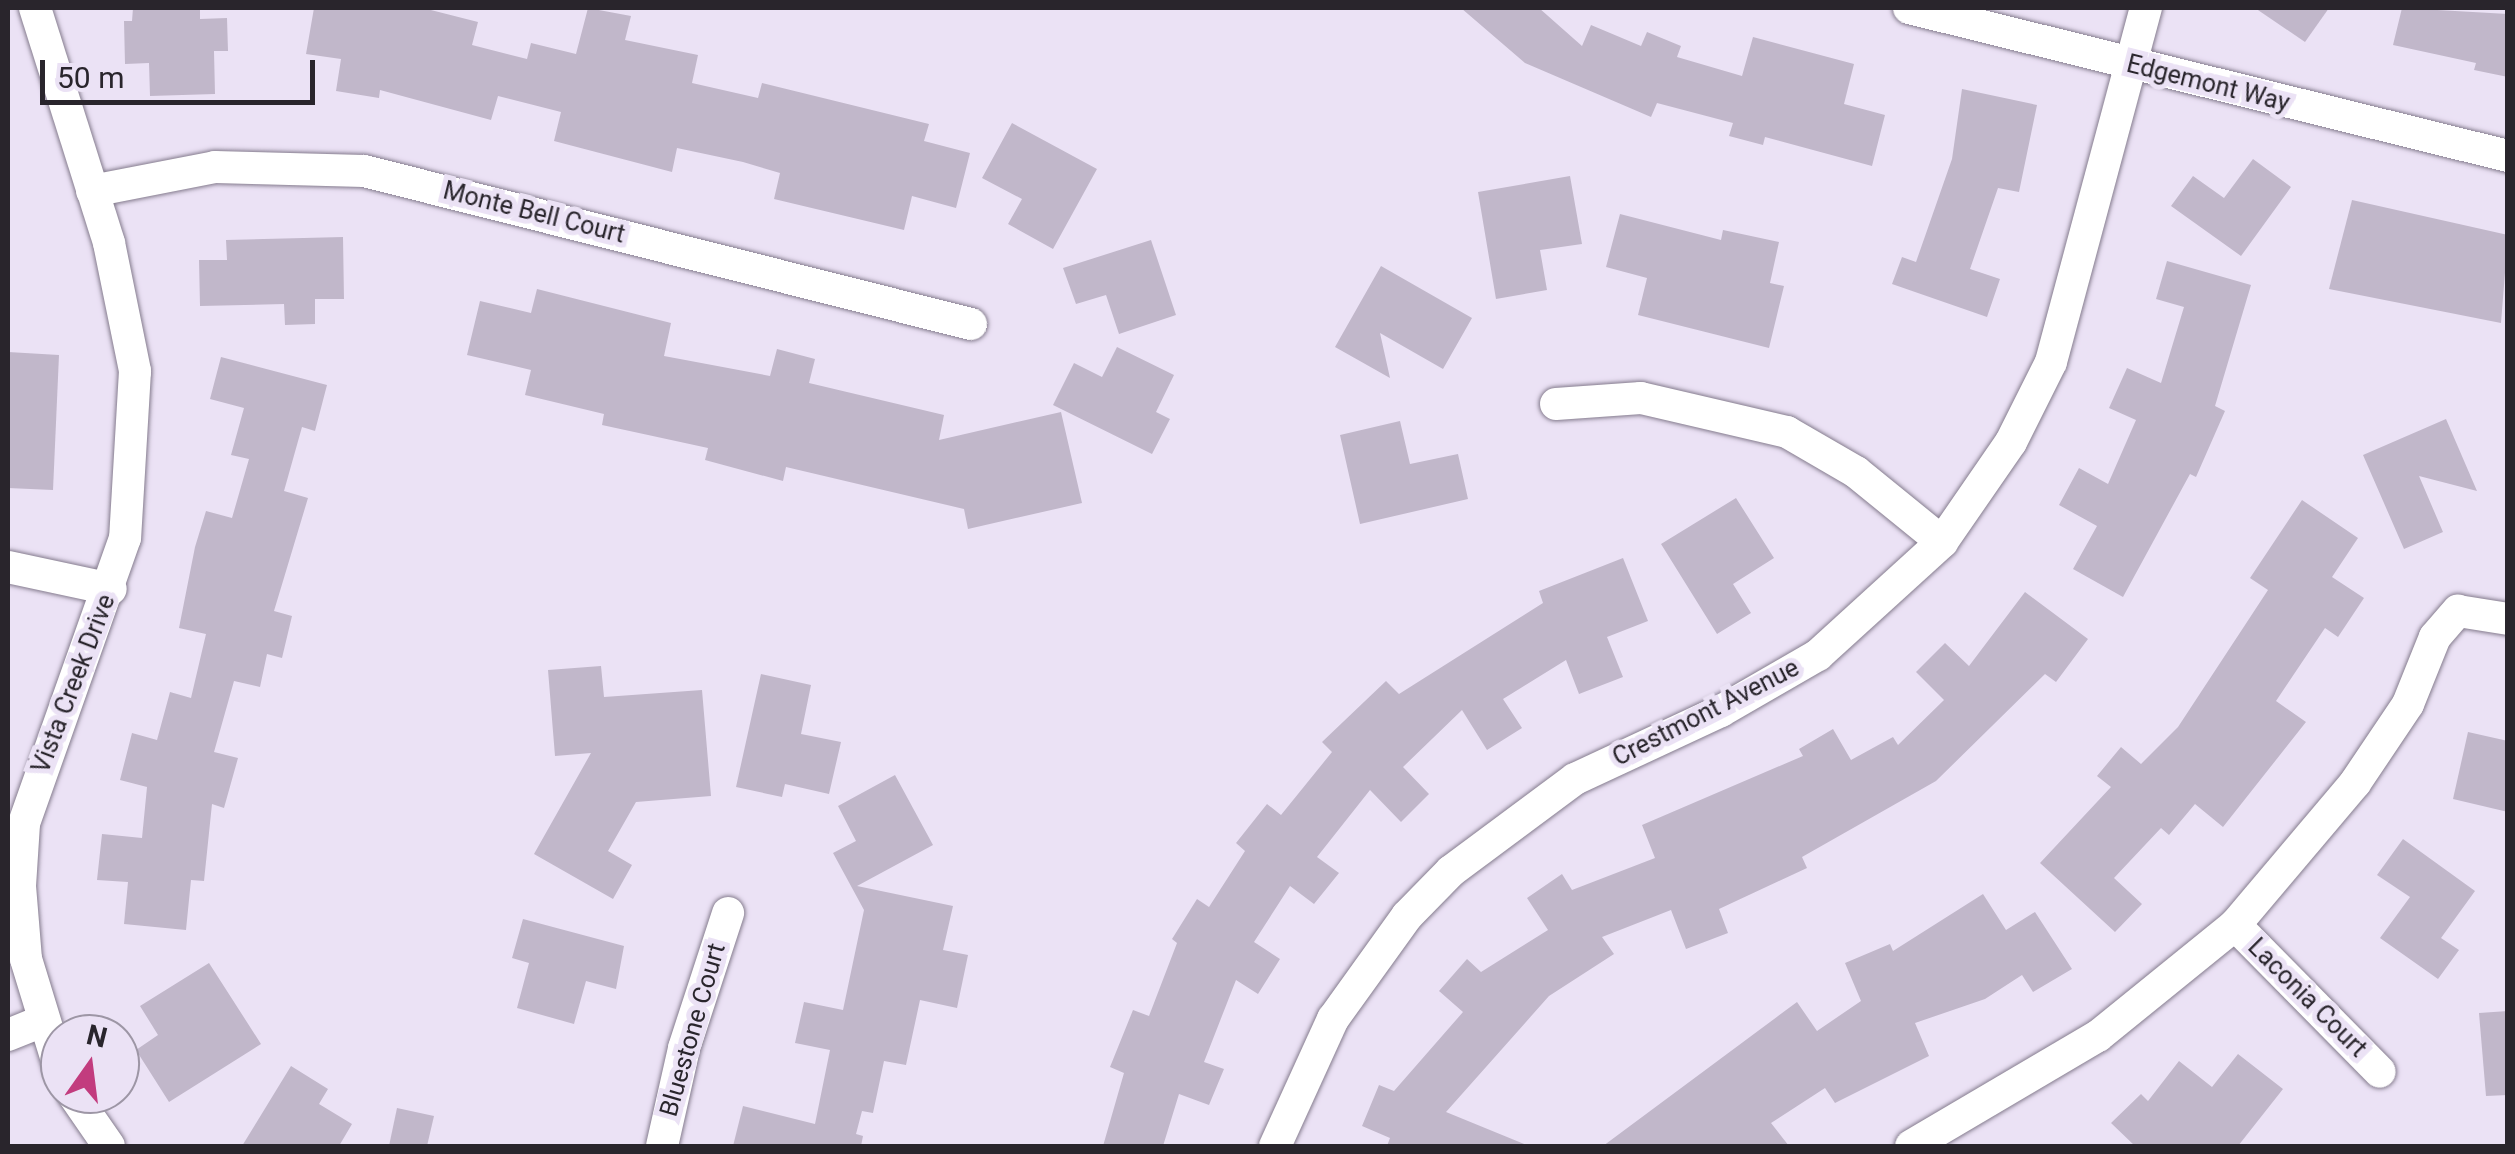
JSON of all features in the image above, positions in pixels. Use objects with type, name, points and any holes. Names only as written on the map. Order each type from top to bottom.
[{"type":"street","name":"Vista Creek Drive","points":[[35,8],[124,302],[135,371],[133,485],[112,589],[24,824],[20,886],[26,960],[40,1014]]},
{"type":"street","name":"Edgemont Way","points":[[1909,8],[2508,156]]},
{"type":"street","name":"Crestmont Avenue","points":[[1275,1146],[1333,1018],[1407,916],[1451,870],[1575,779],[1721,711],[1818,655],[1942,542],[2011,442],[2051,362],[2146,8]]},
{"type":"street","name":"Monte Bell Court","points":[[92,191],[215,167],[364,171],[971,324]]},
{"type":"street","points":[[1556,404],[1641,398],[1787,432],[1856,472],[1942,542]]},
{"type":"street","points":[[8,567],[112,589]]},
{"type":"street","points":[[1911,1146],[2098,1036],[2235,924],[2355,783],[2408,704],[2435,638],[2458,610],[2508,619]]},
{"type":"street","name":"Bluestone Court","points":[[662,1146],[684,1048],[728,914]]},
{"type":"street","name":"Laconia Court","points":[[2235,924],[2380,1072]]},
{"type":"street","points":[[8,1035],[40,1023]]},
{"type":"street","points":[[87,1114],[109,1146]]},
{"type":"building","points":[[133,8],[200,8],[200,19],[227,18],[228,51],[214,51],[215,94],[150,96],[149,63],[125,64],[124,21],[132,21]]},
{"type":"building","points":[[314,8],[423,8],[478,22],[472,45],[527,59],[531,43],[576,54],[588,8],[631,16],[625,40],[698,55],[692,83],[758,98],[762,83],[929,124],[924,141],[970,153],[956,208],[912,196],[904,230],[774,199],[780,173],[743,162],[677,148],[672,172],[554,141],[561,112],[498,96],[491,120],[380,90],[379,98],[336,91],[341,59],[306,54]]},
{"type":"building","points":[[1461,8],[1539,8],[1582,46],[1591,25],[1641,46],[1647,32],[1681,46],[1677,57],[1742,76],[1753,37],[1854,64],[1844,104],[1885,115],[1872,166],[1765,137],[1763,145],[1729,136],[1733,123],[1657,103],[1651,117],[1525,63]]},
{"type":"building","points":[[2255,8],[2329,8],[2305,42]]},
{"type":"building","points":[[2402,8],[2508,14],[2508,77],[2474,70],[2476,63],[2393,45]]},
{"type":"building","points":[[1962,89],[2037,105],[2019,192],[1998,188],[1970,269],[2000,279],[1987,317],[1892,284],[1902,257],[1916,262],[1952,159]]},
{"type":"building","points":[[1012,123],[1097,169],[1053,249],[1008,224],[1022,199],[982,178]]},
{"type":"building","points":[[2253,159],[2291,187],[2241,256],[2171,206],[2193,176],[2224,198]]},
{"type":"building","points":[[1570,176],[1582,244],[1540,250],[1547,290],[1496,299],[1478,192]]},
{"type":"building","points":[[2352,200],[2508,235],[2501,323],[2329,289]]},
{"type":"building","points":[[1620,214],[1721,240],[1723,230],[1779,242],[1770,283],[1784,286],[1769,348],[1638,315],[1647,278],[1606,267]]},
{"type":"building","points":[[343,237],[344,299],[315,299],[315,324],[285,325],[284,304],[200,306],[199,260],[227,260],[226,240]]},
{"type":"building","points":[[1151,240],[1176,315],[1119,334],[1106,295],[1076,304],[1063,268]]},
{"type":"building","points":[[2167,261],[2251,285],[2215,406],[2225,411],[2196,477],[2190,474],[2123,597],[2073,569],[2097,526],[2059,505],[2079,468],[2108,484],[2136,420],[2109,408],[2127,368],[2161,383],[2184,307],[2156,299]]},
{"type":"building","points":[[1381,266],[1472,318],[1443,369],[1380,333],[1390,378],[1335,347]]},
{"type":"building","points":[[537,289],[671,323],[664,356],[770,376],[777,349],[815,359],[809,383],[944,415],[939,440],[1061,412],[1082,503],[968,529],[964,509],[786,467],[783,481],[705,460],[708,448],[602,425],[604,414],[525,395],[531,370],[467,355],[480,301],[531,313]]},
{"type":"building","points":[[1117,347],[1174,375],[1156,412],[1170,419],[1152,454],[1053,405],[1074,363],[1102,377]]},
{"type":"building","points":[[8,352],[59,355],[53,490],[8,488]]},
{"type":"building","points":[[221,357],[327,385],[315,431],[302,427],[284,491],[308,498],[274,611],[292,616],[282,658],[267,654],[260,687],[234,681],[214,752],[238,758],[224,808],[212,804],[204,881],[191,880],[186,930],[124,924],[128,882],[97,880],[102,834],[142,838],[147,787],[120,780],[132,733],[157,740],[170,692],[191,698],[206,634],[179,628],[195,547],[206,511],[232,518],[249,459],[231,455],[244,408],[210,399]]},
{"type":"building","points":[[2446,419],[2477,491],[2419,476],[2443,532],[2404,549],[2363,455]]},
{"type":"building","points":[[1400,421],[1410,464],[1458,454],[1468,499],[1360,524],[1340,435]]},
{"type":"building","points":[[1736,498],[1774,558],[1733,584],[1751,613],[1717,634],[1661,544]]},
{"type":"building","points":[[2302,500],[2358,538],[2332,577],[2364,598],[2338,637],[2325,628],[2276,701],[2306,722],[2223,827],[2195,804],[2169,835],[2161,828],[2114,878],[2142,904],[2115,932],[2040,863],[2111,787],[2097,776],[2121,747],[2141,764],[2178,727],[2268,590],[2250,578]]},
{"type":"building","points":[[1623,558],[1648,621],[1607,637],[1623,677],[1579,694],[1566,660],[1503,699],[1522,728],[1487,750],[1462,710],[1403,767],[1429,794],[1401,822],[1370,790],[1317,857],[1339,873],[1314,904],[1290,886],[1254,942],[1280,959],[1258,994],[1236,980],[1204,1062],[1224,1069],[1209,1105],[1179,1094],[1163,1146],[1103,1146],[1124,1073],[1110,1067],[1133,1010],[1149,1016],[1177,943],[1172,939],[1197,899],[1209,907],[1245,851],[1236,843],[1267,804],[1281,815],[1332,752],[1322,742],[1386,681],[1399,694],[1543,603],[1539,591]]},
{"type":"building","points":[[2025,592],[2088,639],[2056,682],[2045,674],[1936,781],[1802,857],[1807,868],[1719,909],[1728,933],[1686,949],[1671,910],[1602,937],[1614,954],[1549,996],[1446,1112],[1529,1146],[1387,1146],[1390,1138],[1362,1126],[1379,1085],[1394,1091],[1463,1012],[1439,991],[1467,959],[1481,972],[1548,930],[1527,898],[1562,874],[1572,890],[1655,858],[1642,825],[1803,756],[1799,749],[1833,729],[1851,760],[1893,737],[1898,745],[1944,700],[1916,672],[1945,643],[1969,666]]},
{"type":"building","points":[[601,666],[604,697],[702,690],[711,796],[636,802],[608,851],[632,865],[613,899],[534,854],[591,753],[555,756],[548,670]]},
{"type":"building","points":[[761,674],[811,685],[801,734],[841,742],[829,794],[785,784],[782,797],[736,787]]},
{"type":"building","points":[[2468,732],[2508,741],[2508,812],[2453,799]]},
{"type":"building","points":[[895,775],[933,845],[857,886],[953,906],[943,950],[968,955],[957,1008],[920,1000],[906,1065],[884,1061],[873,1113],[862,1111],[856,1134],[863,1136],[861,1146],[733,1146],[743,1106],[815,1124],[830,1050],[795,1043],[804,1002],[843,1010],[864,910],[833,853],[856,841],[838,806]]},
{"type":"building","points":[[2403,839],[2475,891],[2441,938],[2459,950],[2438,979],[2380,938],[2410,897],[2377,875]]},
{"type":"building","points":[[1983,894],[2006,930],[2035,912],[2072,969],[2033,992],[2022,975],[1985,999],[1915,1023],[1929,1056],[1835,1103],[1825,1088],[1771,1123],[1789,1146],[1603,1146],[1797,1002],[1817,1031],[1861,1001],[1845,963],[1890,944],[1893,951]]},
{"type":"building","points":[[523,919],[624,946],[616,989],[586,981],[574,1024],[517,1008],[529,963],[512,958]]},
{"type":"building","points":[[209,963],[261,1044],[169,1102],[140,1056],[140,1047],[158,1035],[140,1006]]},
{"type":"building","points":[[2508,1011],[2508,1095],[2486,1096],[2479,1013]]},
{"type":"building","points":[[2238,1054],[2283,1089],[2238,1146],[2135,1146],[2111,1123],[2141,1094],[2148,1101],[2179,1061],[2212,1087]]},
{"type":"building","points":[[291,1066],[328,1089],[319,1104],[352,1124],[339,1146],[242,1146]]},
{"type":"building","points":[[397,1108],[434,1116],[427,1146],[389,1146]]}]
